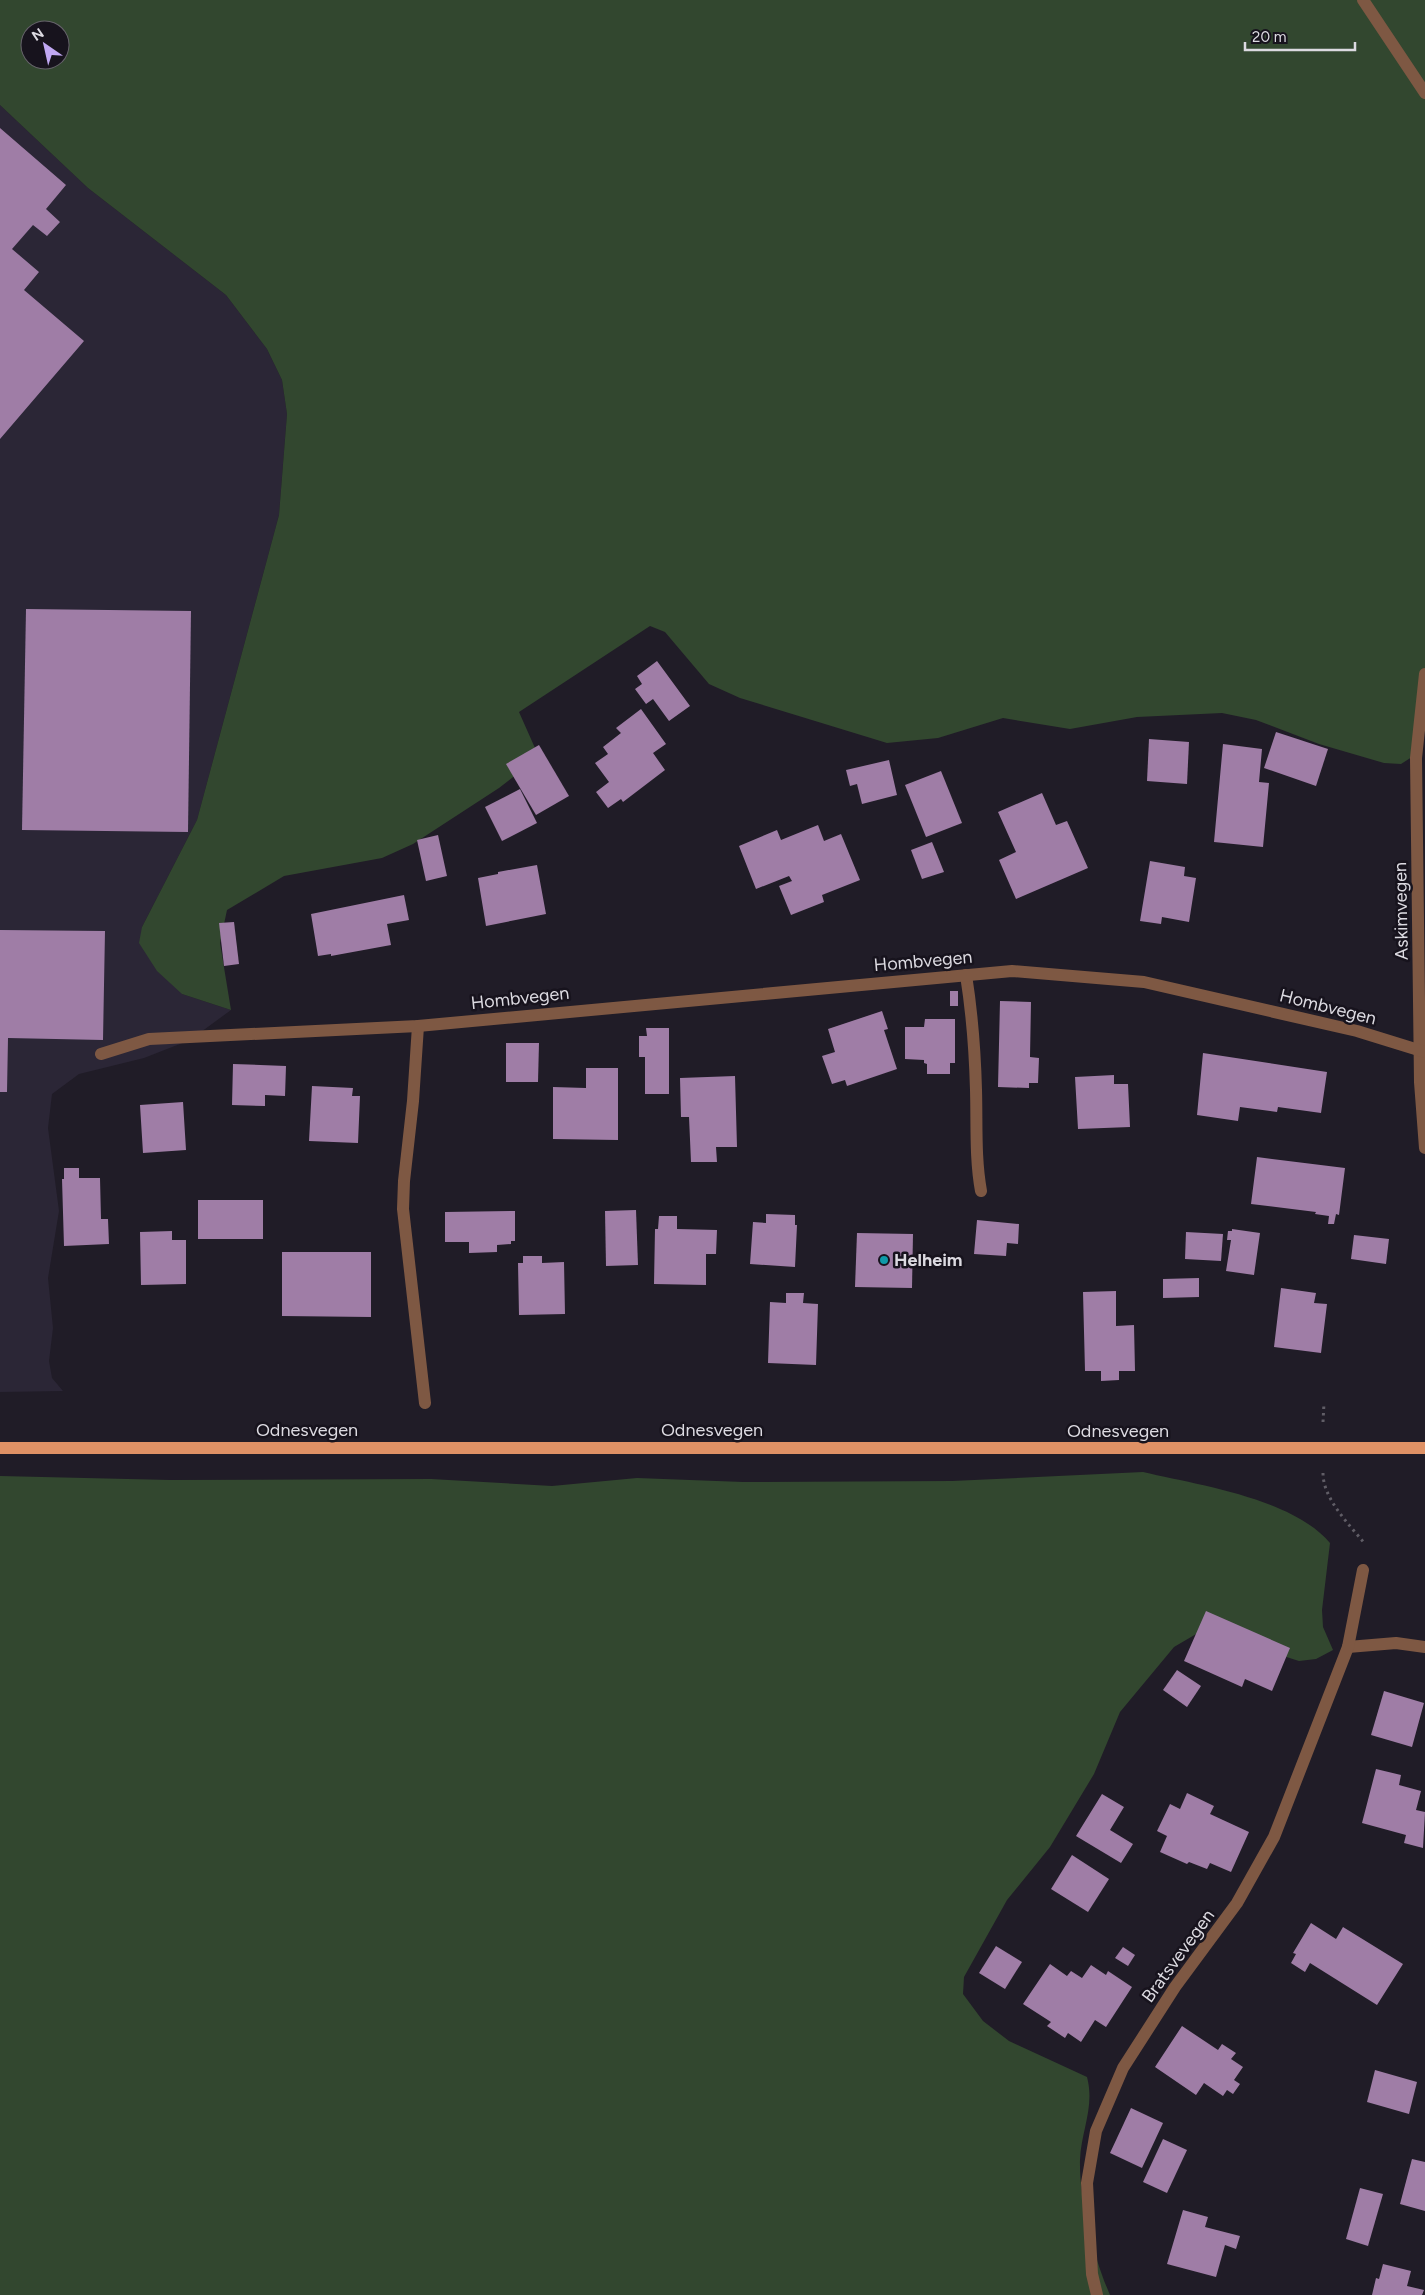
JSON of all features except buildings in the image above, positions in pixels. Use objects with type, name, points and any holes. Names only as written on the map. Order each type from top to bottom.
[{"type":"main road","name":"Odnesvegen","points":[[0,1448],[888,1447],[1322,1450],[1425,1448]]},
{"type":"street","points":[[1363,0],[1425,93]]},
{"type":"street","name":"Askimvegen","points":[[1425,674],[1416,758],[1425,1148]]},
{"type":"street","name":"Hombvegen","points":[[101,1054],[149,1039],[418,1026],[1012,971],[1136,980],[1357,1030],[1423,1052]]},
{"type":"street","points":[[966,975],[971,1014],[976,1088],[977,1168],[981,1191]]},
{"type":"street","points":[[418,1026],[403,1209],[425,1403]]},
{"type":"street","name":"Bratsvevegen","points":[[1096,2295],[1092,2274],[1087,2183],[1096,2131],[1123,2068],[1175,1987],[1238,1903],[1274,1837],[1348,1647],[1362,1570]]},
{"type":"street","points":[[1348,1647],[1396,1643],[1425,1648]]},
{"type":"path","points":[[1324,1403],[1323,1483],[1340,1513],[1366,1545],[1362,1570]]},
{"type":"shaded area","points":[[0,105],[88,188],[226,295],[267,349],[282,380],[287,414],[279,515],[197,820],[142,927],[182,994],[231,1010],[190,1040],[144,1058],[79,1074],[52,1094],[48,1128],[59,1211],[48,1278],[53,1328],[49,1361],[52,1378],[63,1391],[0,1392]]},
{"type":"green space","points":[[0,0],[1425,0],[1425,730],[1415,755],[1401,764],[1384,763],[1319,744],[1256,720],[1222,713],[1137,717],[1070,729],[1003,718],[938,738],[887,743],[740,698],[709,684],[665,632],[650,626],[519,712],[539,757],[499,788],[413,844],[382,858],[284,876],[227,910],[220,943],[231,1010],[182,994],[157,971],[139,943],[142,927],[197,820],[279,515],[287,414],[282,380],[267,349],[226,295],[88,188],[0,105]]},
{"type":"green space","points":[[1143,1472],[1216,1488],[1269,1504],[1313,1528],[1330,1543],[1322,1610],[1323,1627],[1333,1650],[1316,1659],[1299,1661],[1203,1630],[1174,1647],[1120,1712],[1094,1774],[1050,1847],[1007,1900],[964,1977],[963,1994],[983,2021],[1009,2041],[1087,2077],[1089,2109],[1081,2149],[1080,2176],[1093,2247],[1110,2295],[0,2295],[0,1476],[170,1480],[431,1479],[552,1486],[637,1478],[743,1482],[952,1481]]},
{"type":"place","name":"Helheim","points":[[884,1260]]}]
